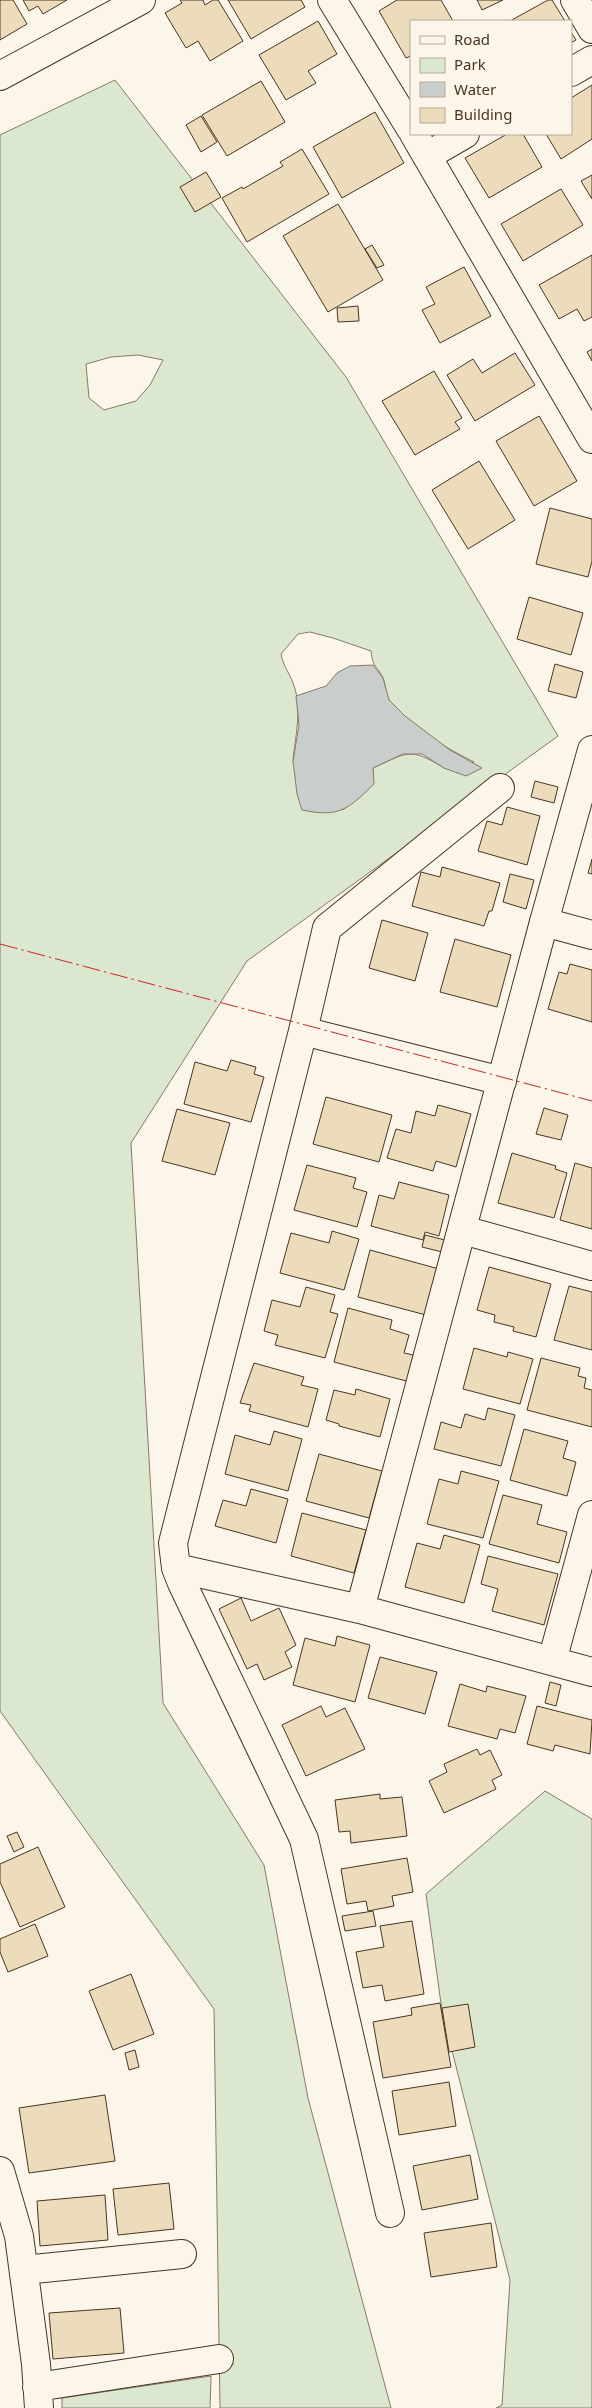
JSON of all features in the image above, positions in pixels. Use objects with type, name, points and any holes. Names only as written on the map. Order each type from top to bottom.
[{"type":"street","points":[[0,76],[141,0]]},
{"type":"street","points":[[332,0],[410,127]]},
{"type":"street","points":[[575,0],[592,29]]},
{"type":"street","points":[[572,71],[592,60]]},
{"type":"street","points":[[461,135],[420,145],[592,439]]},
{"type":"street","points":[[360,1609],[592,750]]},
{"type":"street","points":[[390,2213],[304,1839],[176,1568],[173,1543],[303,1031],[327,928],[500,788]]},
{"type":"street","points":[[544,922],[592,935]]},
{"type":"street","points":[[303,1031],[502,1081]]},
{"type":"street","points":[[463,1230],[592,1266]]},
{"type":"street","points":[[552,1661],[592,1515]]},
{"type":"street","points":[[176,1568],[360,1609],[592,1672]]},
{"type":"street","points":[[0,2171],[19,2236],[38,2397],[218,2359]]},
{"type":"street","points":[[24,2270],[182,2254]]},
{"type":"green space","points":[[115,80],[346,377],[558,736],[247,961],[131,1143],[163,1703],[264,1865],[308,2098],[391,2408],[220,2408],[214,2009],[0,1711],[0,135]],"holes":[[[138,355],[163,360],[150,385],[136,401],[104,410],[89,398],[86,364],[111,357]],[[310,632],[371,651],[374,664],[383,678],[388,699],[398,711],[429,736],[474,762],[444,768],[423,757],[409,754],[402,755],[373,768],[373,784],[343,810],[293,761],[298,722],[298,702],[293,683],[281,654],[298,634]]]},
{"type":"green space","points":[[545,1791],[592,1819],[592,2408],[496,2408],[502,2405],[510,2280],[442,2011],[426,1894]]},
{"type":"green space","points":[[211,2376],[210,2408],[62,2408],[62,2398]]},
{"type":"water","points":[[373,665],[383,678],[389,700],[405,716],[450,750],[482,768],[466,776],[444,768],[422,754],[403,754],[373,768],[374,784],[350,805],[335,812],[326,813],[302,810],[297,794],[293,761],[299,725],[296,696],[326,686],[337,673],[350,666]]},
{"type":"building","points":[[0,0],[13,0],[27,24],[0,40]]},
{"type":"building","points":[[23,0],[67,0],[43,14],[38,6],[29,11]]},
{"type":"building","points":[[180,0],[203,0],[205,5],[213,0],[218,0],[243,41],[210,61],[198,41],[186,48],[165,13],[182,3]]},
{"type":"building","points":[[228,0],[301,0],[305,7],[251,39]]},
{"type":"building","points":[[397,0],[441,0],[452,20],[410,20],[410,56],[406,58],[379,11]]},
{"type":"building","points":[[477,0],[503,0],[482,10]]},
{"type":"building","points":[[548,0],[552,0],[564,20],[512,20]]},
{"type":"building","points":[[318,21],[337,54],[308,71],[316,83],[286,100],[259,55]]},
{"type":"building","points":[[572,34],[576,40],[572,42]]},
{"type":"building","points":[[261,81],[285,122],[227,156],[202,115]]},
{"type":"building","points":[[592,85],[592,139],[561,159],[547,135],[572,135],[572,97]]},
{"type":"building","points":[[375,112],[404,163],[342,198],[313,147]]},
{"type":"building","points":[[201,116],[217,142],[201,152],[186,125]]},
{"type":"building","points":[[505,135],[524,135],[542,167],[489,198],[465,158]]},
{"type":"building","points":[[302,149],[329,194],[247,242],[222,198],[242,187],[243,189],[283,166],[280,162]]},
{"type":"building","points":[[206,172],[221,197],[195,212],[180,187]]},
{"type":"building","points":[[592,175],[592,199],[581,181]]},
{"type":"building","points":[[561,189],[583,225],[523,261],[501,224]]},
{"type":"building","points":[[338,204],[383,280],[328,312],[283,236]]},
{"type":"building","points":[[372,245],[384,265],[377,268],[365,249]]},
{"type":"building","points":[[592,255],[592,317],[584,321],[577,309],[559,319],[539,285]]},
{"type":"building","points":[[464,267],[491,316],[440,343],[422,310],[435,304],[426,287]]},
{"type":"building","points":[[358,306],[359,321],[338,322],[337,308]]},
{"type":"building","points":[[592,349],[592,361],[587,352]]},
{"type":"building","points":[[515,353],[535,385],[475,421],[447,375],[473,359],[482,373]]},
{"type":"building","points":[[434,371],[462,418],[455,422],[460,429],[415,455],[382,401]]},
{"type":"building","points":[[539,416],[577,481],[534,506],[496,441]]},
{"type":"building","points":[[479,461],[515,520],[468,549],[432,490]]},
{"type":"building","points":[[550,508],[592,519],[592,561],[588,577],[536,564]]},
{"type":"building","points":[[529,597],[583,613],[571,655],[517,639]]},
{"type":"building","points":[[555,664],[583,672],[576,698],[548,691]]},
{"type":"building","points":[[535,781],[558,787],[554,803],[531,797]]},
{"type":"building","points":[[507,807],[540,816],[527,865],[478,851],[487,821],[502,825]]},
{"type":"building","points":[[592,859],[592,874],[588,873]]},
{"type":"building","points":[[442,867],[500,883],[492,911],[489,911],[484,926],[412,906],[421,872],[440,877]]},
{"type":"building","points":[[510,874],[534,880],[526,909],[503,902]]},
{"type":"building","points":[[382,920],[428,933],[415,981],[369,968]]},
{"type":"building","points":[[455,939],[511,955],[497,1007],[440,992]]},
{"type":"building","points":[[570,964],[592,970],[592,1022],[548,1009],[559,972],[567,974]]},
{"type":"building","points":[[231,1060],[256,1067],[254,1074],[264,1077],[251,1122],[184,1104],[195,1062],[227,1071]]},
{"type":"building","points":[[326,1097],[392,1115],[379,1162],[313,1144]]},
{"type":"building","points":[[438,1105],[471,1114],[456,1167],[436,1161],[433,1171],[387,1158],[396,1129],[411,1133],[416,1111],[435,1116]]},
{"type":"building","points":[[544,1108],[568,1115],[561,1140],[536,1134]]},
{"type":"building","points":[[177,1109],[230,1123],[215,1175],[162,1161]]},
{"type":"building","points":[[512,1153],[556,1166],[555,1169],[567,1173],[554,1218],[498,1203]]},
{"type":"building","points":[[575,1163],[592,1168],[592,1229],[560,1220]]},
{"type":"building","points":[[307,1165],[356,1178],[353,1188],[367,1192],[357,1227],[294,1210]]},
{"type":"building","points":[[399,1182],[449,1195],[439,1236],[425,1232],[423,1240],[371,1226],[379,1195],[394,1199]]},
{"type":"building","points":[[332,1231],[359,1239],[344,1290],[280,1273],[291,1233],[329,1243]]},
{"type":"building","points":[[425,1235],[445,1240],[442,1252],[422,1247]]},
{"type":"building","points":[[370,1250],[439,1269],[426,1315],[358,1297]]},
{"type":"building","points":[[489,1267],[551,1284],[536,1337],[513,1331],[514,1327],[494,1322],[495,1315],[477,1310]]},
{"type":"building","points":[[569,1286],[592,1292],[592,1350],[554,1340]]},
{"type":"building","points":[[306,1287],[335,1295],[330,1312],[338,1314],[325,1358],[275,1345],[278,1335],[264,1331],[272,1300],[300,1307]]},
{"type":"building","points":[[348,1308],[392,1320],[390,1329],[409,1335],[404,1353],[418,1356],[410,1382],[334,1362]]},
{"type":"building","points":[[474,1348],[507,1357],[508,1352],[533,1359],[520,1404],[463,1389]]},
{"type":"building","points":[[541,1358],[580,1368],[578,1376],[586,1378],[584,1388],[592,1390],[592,1427],[527,1410]]},
{"type":"building","points":[[254,1363],[304,1377],[301,1385],[318,1389],[308,1427],[249,1411],[251,1405],[240,1403]]},
{"type":"building","points":[[356,1389],[390,1399],[380,1437],[339,1426],[339,1424],[326,1420],[334,1390],[355,1395]]},
{"type":"building","points":[[488,1408],[515,1415],[501,1466],[434,1449],[441,1422],[461,1428],[465,1414],[485,1420]]},
{"type":"building","points":[[524,1429],[568,1441],[563,1458],[576,1462],[567,1496],[510,1480]]},
{"type":"building","points":[[274,1431],[302,1439],[288,1491],[225,1474],[235,1435],[270,1445]]},
{"type":"building","points":[[319,1454],[382,1471],[369,1518],[306,1501]]},
{"type":"building","points":[[461,1471],[499,1481],[483,1538],[427,1524],[439,1479],[458,1484]]},
{"type":"building","points":[[251,1489],[288,1499],[276,1543],[215,1526],[223,1500],[246,1506]]},
{"type":"building","points":[[503,1495],[542,1505],[537,1524],[567,1532],[559,1563],[489,1544]]},
{"type":"building","points":[[302,1513],[366,1530],[354,1573],[291,1556]]},
{"type":"building","points":[[444,1535],[480,1545],[464,1603],[405,1587],[417,1543],[440,1549]]},
{"type":"building","points":[[488,1556],[558,1574],[544,1625],[492,1611],[498,1589],[481,1584]]},
{"type":"building","points":[[241,1598],[251,1621],[279,1608],[296,1645],[285,1652],[292,1667],[264,1680],[257,1664],[247,1669],[219,1609]]},
{"type":"building","points":[[337,1636],[370,1645],[355,1702],[293,1685],[305,1638],[335,1646]]},
{"type":"building","points":[[380,1657],[437,1672],[425,1714],[368,1698]]},
{"type":"building","points":[[550,1682],[561,1685],[556,1706],[545,1703]]},
{"type":"building","points":[[460,1684],[486,1692],[487,1686],[526,1696],[515,1733],[500,1729],[497,1739],[448,1726]]},
{"type":"building","points":[[321,1706],[326,1717],[345,1708],[365,1749],[306,1776],[282,1725]]},
{"type":"building","points":[[537,1706],[592,1720],[590,1754],[555,1745],[553,1751],[527,1744]]},
{"type":"building","points":[[477,1749],[480,1755],[490,1750],[502,1775],[492,1780],[496,1789],[444,1813],[429,1781],[447,1772],[444,1764]]},
{"type":"building","points":[[380,1794],[380,1799],[402,1797],[407,1836],[351,1843],[350,1831],[339,1832],[335,1800]]},
{"type":"building","points":[[17,1832],[24,1847],[14,1852],[7,1836]]},
{"type":"building","points":[[38,1847],[65,1907],[20,1927],[0,1882],[0,1864]]},
{"type":"building","points":[[407,1858],[413,1892],[392,1896],[394,1906],[368,1911],[366,1901],[347,1904],[341,1869]]},
{"type":"building","points":[[373,1911],[376,1926],[345,1931],[342,1916]]},
{"type":"building","points":[[412,1921],[424,1994],[385,2001],[382,1985],[363,1988],[356,1952],[384,1947],[380,1926]]},
{"type":"building","points":[[35,1924],[48,1956],[8,1972],[0,1952],[0,1939]]},
{"type":"building","points":[[131,1974],[154,2034],[113,2050],[89,1991]]},
{"type":"building","points":[[440,2003],[451,2067],[383,2078],[373,2022],[412,2015],[411,2008]]},
{"type":"building","points":[[468,2004],[475,2047],[449,2052],[442,2008]]},
{"type":"building","points":[[135,2050],[139,2067],[129,2070],[125,2053]]},
{"type":"building","points":[[449,2082],[456,2126],[399,2135],[392,2091]]},
{"type":"building","points":[[105,2095],[115,2161],[29,2173],[19,2108]]},
{"type":"building","points":[[470,2155],[478,2199],[422,2210],[413,2166]]},
{"type":"building","points":[[169,2183],[174,2229],[118,2235],[113,2189]]},
{"type":"building","points":[[105,2195],[108,2240],[40,2246],[37,2201]]},
{"type":"building","points":[[491,2223],[497,2267],[431,2277],[424,2233]]},
{"type":"building","points":[[120,2308],[124,2353],[53,2359],[49,2313]]},
{"type":"power","points":[[0,944],[592,1101]]}]
